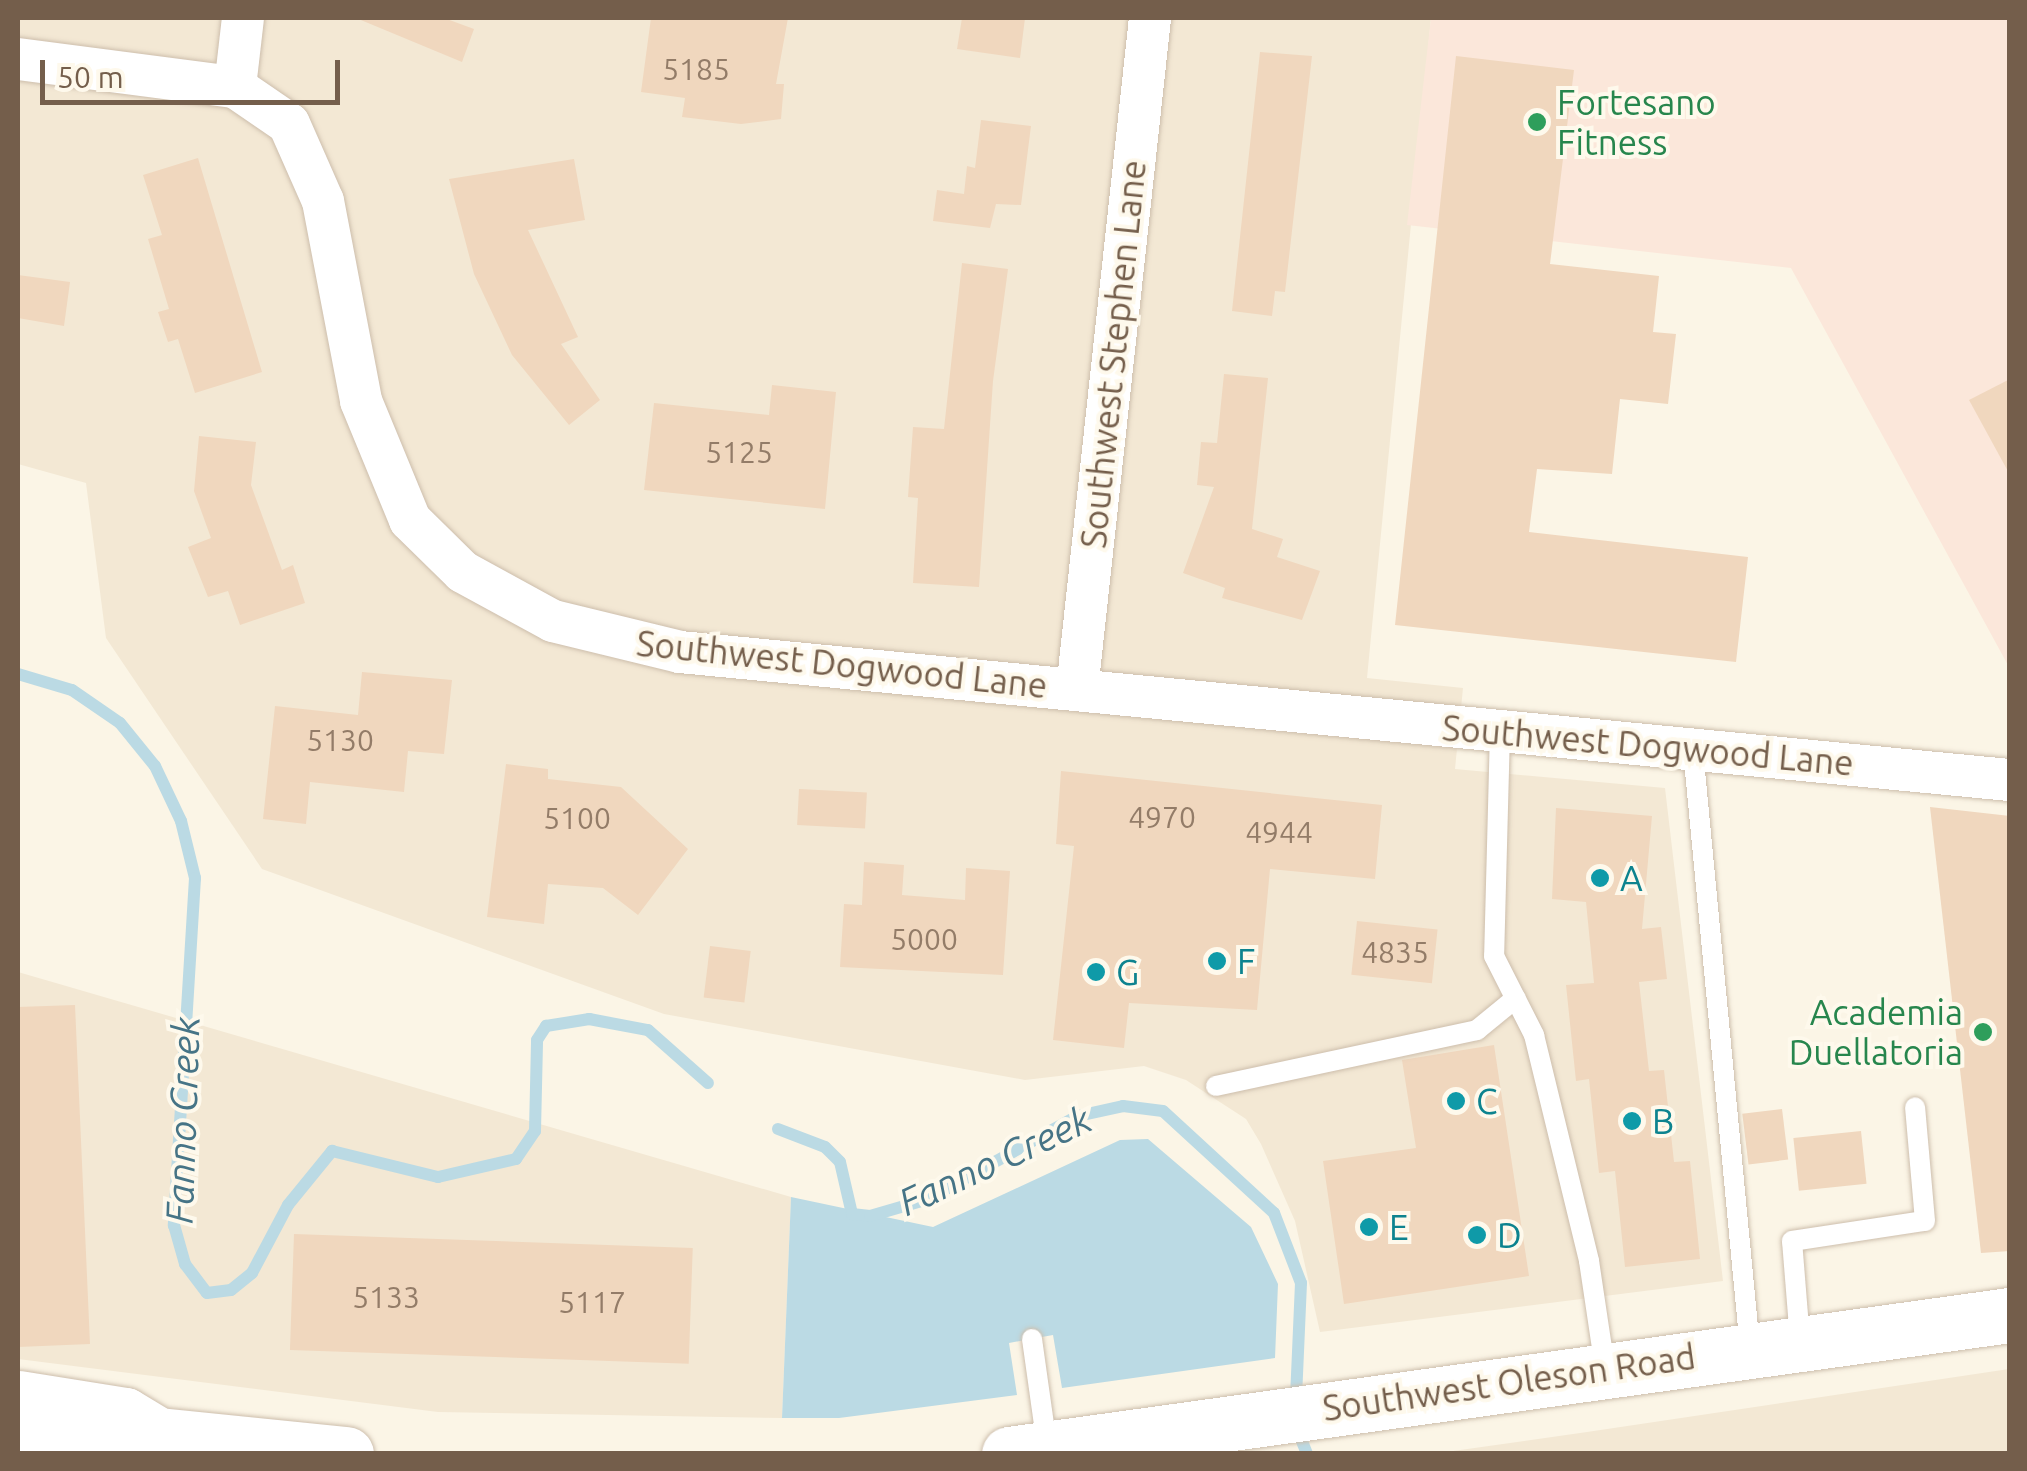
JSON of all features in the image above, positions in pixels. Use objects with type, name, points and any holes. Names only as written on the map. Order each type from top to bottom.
[{"type":"main road","name":"Southwest Oleson Road","points":[[1028,1451],[1776,1344],[2010,1315]]},
{"type":"main road","points":[[18,1398],[125,1415],[158,1444]]},
{"type":"main road","points":[[18,1441],[346,1454]]},
{"type":"street","points":[[235,87],[242,18]]},
{"type":"street","name":"Southwest Stephen Lane","points":[[1077,690],[1150,18]]},
{"type":"street","name":"Southwest Dogwood Lane","points":[[18,60],[235,87],[290,124],[306,152],[324,201],[360,401],[382,465],[410,520],[463,572],[554,620],[680,652],[2010,780]]},
{"type":"lane","points":[[1500,731],[1494,956],[1534,1035],[1588,1262],[1605,1368]]},
{"type":"lane","points":[[1694,750],[1776,1344]]},
{"type":"lane","points":[[1216,1086],[1478,1030],[1516,998]]},
{"type":"lane","points":[[1776,1344],[1792,1241],[1925,1221],[1915,1108]]},
{"type":"lane","points":[[1028,1451],[1032,1339]]},
{"type":"shaded area","points":[[18,18],[1431,18],[1367,678],[1463,688],[1455,769],[1665,788],[1723,1281],[1320,1332],[1295,1221],[1261,1144],[1246,1119],[1186,1080],[1144,1066],[1025,1080],[664,1014],[262,869],[106,638],[86,483],[18,464]]},
{"type":"shaded area","points":[[1431,18],[2009,18],[2009,667],[1791,268],[1407,225]]},
{"type":"shaded area","points":[[18,972],[791,1197],[782,1418],[438,1412],[18,1359]]},
{"type":"shaded area","points":[[2009,1369],[2009,1453],[1439,1453],[1587,1432]]},
{"type":"water","points":[[1148,1139],[1251,1227],[1278,1284],[1275,1358],[1062,1388],[1053,1335],[1009,1343],[1017,1395],[839,1418],[782,1418],[791,1197],[933,1227],[1120,1140]]},
{"type":"building","points":[[356,18],[444,18],[474,29],[462,62]]},
{"type":"building","points":[[651,18],[788,18],[776,84],[784,84],[781,119],[741,124],[682,117],[685,98],[641,92]]},
{"type":"building","points":[[962,18],[1025,18],[1020,58],[957,49]]},
{"type":"building","points":[[1260,52],[1312,56],[1285,292],[1275,291],[1272,316],[1232,311]]},
{"type":"building","points":[[1456,56],[1574,70],[1550,264],[1659,276],[1653,332],[1676,334],[1668,404],[1620,399],[1612,474],[1537,469],[1529,532],[1748,557],[1736,662],[1395,625]]},
{"type":"building","points":[[981,120],[1031,126],[1021,205],[996,204],[990,228],[933,221],[937,190],[964,194],[967,166],[975,168]]},
{"type":"building","points":[[198,158],[262,372],[195,393],[178,339],[168,342],[158,312],[169,309],[148,239],[162,235],[143,175]]},
{"type":"building","points":[[574,159],[585,220],[528,230],[578,337],[561,344],[600,400],[569,425],[512,355],[474,274],[449,179]]},
{"type":"building","points":[[962,263],[1008,269],[993,381],[979,587],[913,583],[918,498],[908,497],[913,427],[944,429]]},
{"type":"building","points":[[18,275],[70,282],[64,326],[18,318]]},
{"type":"building","points":[[1224,374],[1268,378],[1252,529],[1283,539],[1277,557],[1320,571],[1302,620],[1222,598],[1225,588],[1183,573],[1214,487],[1197,485],[1201,442],[1217,443]]},
{"type":"building","points":[[2010,379],[2010,475],[1969,400]]},
{"type":"building","points":[[772,385],[836,392],[825,509],[644,490],[654,403],[769,415]]},
{"type":"building","points":[[199,436],[256,442],[251,485],[282,570],[293,565],[305,603],[240,625],[228,591],[208,597],[188,547],[211,538],[194,491]]},
{"type":"building","points":[[362,672],[452,680],[444,754],[408,751],[404,792],[310,782],[306,824],[263,819],[275,706],[358,715]]},
{"type":"building","points":[[506,764],[548,769],[548,779],[621,787],[688,849],[638,915],[603,888],[548,884],[544,924],[487,917]]},
{"type":"building","points":[[1061,771],[1382,805],[1375,879],[1270,869],[1257,1010],[1129,1003],[1124,1048],[1053,1040],[1074,846],[1056,844]]},
{"type":"building","points":[[799,789],[867,793],[865,829],[797,825]]},
{"type":"building","name":"Academia Duellatoria","points":[[1930,807],[2010,816],[2010,1251],[1981,1253]]},
{"type":"building","name":"B","points":[[1556,808],[1652,816],[1642,929],[1661,927],[1667,979],[1639,982],[1649,1071],[1664,1070],[1674,1162],[1690,1161],[1700,1259],[1625,1267],[1615,1171],[1599,1173],[1589,1079],[1576,1081],[1566,985],[1594,983],[1586,902],[1552,899]]},
{"type":"building","points":[[864,862],[904,865],[902,895],[965,900],[966,868],[1010,871],[1003,975],[840,967],[844,904],[862,905]]},
{"type":"building","points":[[1357,921],[1438,929],[1432,983],[1351,975]]},
{"type":"building","points":[[710,946],[751,951],[744,1003],[704,998]]},
{"type":"building","points":[[75,1005],[90,1344],[18,1347],[18,1007]]},
{"type":"building","points":[[1494,1045],[1529,1276],[1344,1304],[1323,1161],[1416,1148],[1402,1060]]},
{"type":"building","points":[[1782,1109],[1788,1160],[1749,1164],[1742,1114]]},
{"type":"building","points":[[1861,1131],[1867,1184],[1799,1191],[1793,1138]]},
{"type":"building","points":[[294,1234],[693,1248],[689,1364],[290,1350]]},
{"type":"waterway","name":"Fanno Creek","points":[[18,674],[72,690],[120,723],[155,766],[181,821],[195,878],[174,1225],[185,1264],[207,1293],[231,1290],[252,1273],[288,1205],[332,1151],[438,1177],[516,1159],[535,1131],[537,1040],[546,1026],[589,1019],[648,1030],[708,1083]]},
{"type":"waterway","name":"Fanno Creek","points":[[778,1129],[825,1147],[840,1162],[852,1214],[870,1216],[928,1199],[1078,1116],[1123,1106],[1163,1111],[1274,1213],[1301,1283],[1296,1399]]},
{"type":"waterway","name":"Fanno Creek","points":[[1297,1429],[1307,1454]]},
{"type":"place","name":"Fortesano Fitness","points":[[1537,122]]},
{"type":"place","name":"A","points":[[1600,878]]},
{"type":"place","name":"F","points":[[1217,961]]},
{"type":"place","name":"G","points":[[1096,972]]},
{"type":"place","name":"Academia Duellatoria","points":[[1983,1032]]},
{"type":"place","name":"C","points":[[1456,1101]]},
{"type":"place","name":"B","points":[[1632,1121]]},
{"type":"place","name":"E","points":[[1369,1227]]},
{"type":"place","name":"D","points":[[1477,1235]]}]
